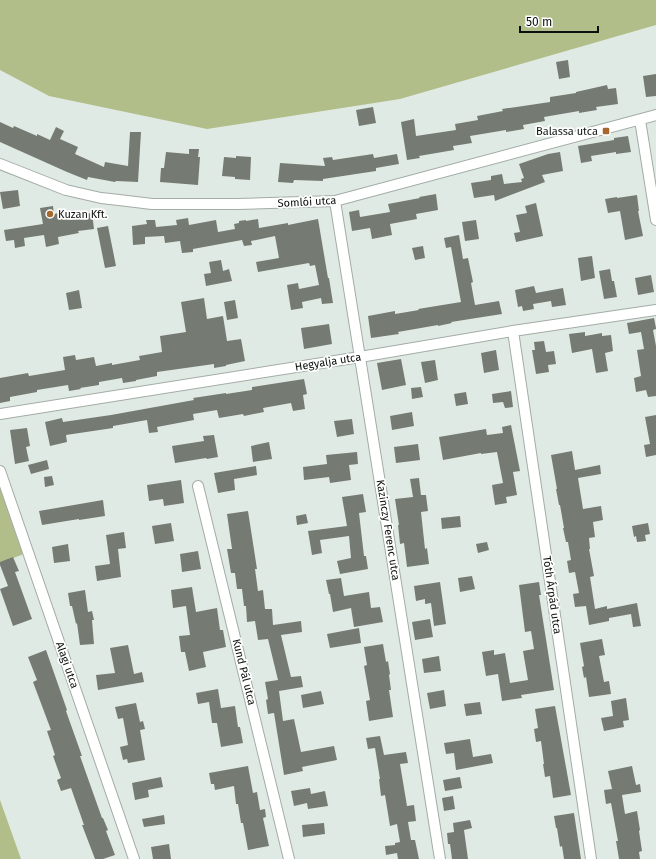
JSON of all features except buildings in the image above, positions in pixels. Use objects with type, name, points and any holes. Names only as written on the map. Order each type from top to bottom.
[{"type":"street","name":"Somlói utca","points":[[0,164],[66,190],[101,198],[152,204],[236,204],[335,201],[656,115]]},
{"type":"street","points":[[640,120],[656,220]]},
{"type":"street","name":"Kazinczy Ferenc utca","points":[[335,201],[440,859]]},
{"type":"street","name":"Hegyalja utca","points":[[0,414],[656,310]]},
{"type":"street","name":"Tóth Árpád utca","points":[[513,332],[592,859]]},
{"type":"street","name":"Alagi utca","points":[[0,471],[134,859]]},
{"type":"street","name":"Kund Pál utca","points":[[198,486],[289,859]]},
{"type":"green space","points":[[0,0],[656,0],[656,25],[400,99],[207,129],[49,96],[0,70]]},
{"type":"green space","points":[[0,485],[24,554],[0,563]]},
{"type":"green space","points":[[0,800],[21,859],[0,859]]},
{"type":"place","name":"Balassa utca","points":[[606,131]]},
{"type":"place","name":"Kuzan Kft.","points":[[50,214]]}]
